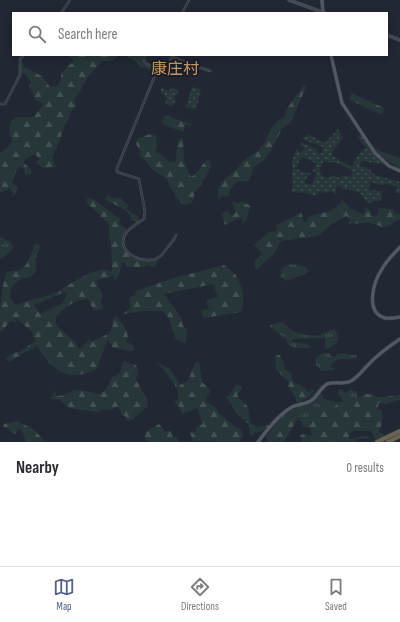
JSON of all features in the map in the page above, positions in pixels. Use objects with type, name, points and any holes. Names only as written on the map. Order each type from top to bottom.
[{"type":"highway","points":[[377,442],[400,431]]},
{"type":"highway","points":[[388,442],[400,436]]},
{"type":"main road","points":[[322,0],[324,12]]},
{"type":"main road","points":[[331,56],[342,102],[375,153],[389,166],[400,171]]},
{"type":"main road","points":[[400,247],[381,269],[373,288],[372,299],[375,311],[383,318],[390,319],[400,317]]},
{"type":"main road","points":[[258,442],[278,417],[292,407],[312,400],[326,385],[331,383],[344,383],[352,380],[360,374],[381,352],[400,339]]},
{"type":"street","points":[[62,12],[70,0]]},
{"type":"street","points":[[183,12],[189,0]]},
{"type":"street","points":[[289,0],[321,12]]},
{"type":"street","points":[[388,35],[400,40]]},
{"type":"street","points":[[0,104],[5,104],[20,75],[20,60],[23,56]]},
{"type":"street","points":[[144,60],[145,63],[166,70],[172,56],[210,71]]},
{"type":"street","points":[[158,68],[117,168],[117,172],[139,179],[145,212],[143,220],[128,230],[125,234],[124,242],[128,253],[134,258],[147,260],[159,258],[176,235]]},
{"type":"green space","points":[[68,56],[119,56],[111,61],[102,61],[87,78],[74,100],[77,107],[72,110],[52,157],[56,167],[43,168],[36,163],[39,159],[35,154],[23,162],[33,172],[29,176],[29,173],[28,175],[25,175],[24,169],[20,166],[14,175],[12,183],[19,188],[11,198],[13,193],[10,188],[0,193],[0,153],[9,146],[12,140],[9,129],[10,123],[15,118],[33,117],[43,104],[35,99],[29,86],[31,82],[25,74],[21,73],[21,58],[24,67],[42,76],[50,87],[57,86],[61,80],[61,74],[73,62],[73,59]]},
{"type":"green space","points":[[127,56],[146,56],[144,61],[145,64],[157,67],[155,73],[144,67],[141,68],[137,62]]},
{"type":"green space","points":[[303,86],[306,87],[292,120],[282,129],[264,160],[254,167],[249,181],[236,182],[230,190],[229,196],[221,197],[219,200],[218,189],[220,185],[245,159],[259,150],[276,123],[285,117],[286,110]]},
{"type":"green space","points":[[161,87],[169,91],[172,87],[179,91],[178,95],[175,95],[174,98],[176,100],[172,107],[165,104],[167,98],[161,92]]},
{"type":"green space","points":[[192,87],[201,89],[196,110],[186,107]]},
{"type":"green space","points":[[352,93],[384,108],[382,115],[350,100],[349,99]]},
{"type":"green space","points":[[164,115],[191,124],[190,126],[186,124],[183,132],[162,124]]},
{"type":"green space","points":[[338,129],[343,138],[333,150],[332,155],[352,167],[355,159],[366,147],[357,138],[361,133],[375,154],[387,163],[380,164],[362,160],[359,166],[368,168],[375,175],[400,182],[400,193],[394,193],[397,189],[396,186],[370,182],[369,190],[382,191],[381,201],[368,203],[360,193],[348,189],[345,190],[338,185],[335,190],[337,194],[334,194],[332,191],[325,193],[320,191],[315,196],[303,192],[292,192],[293,167],[291,166],[296,149],[300,153],[302,152],[304,147],[300,145],[301,142],[316,149],[319,154],[322,153],[323,147],[302,139],[308,134],[325,143]],"holes":[[[302,157],[316,163],[316,168],[312,171],[317,174],[311,185],[305,183],[305,180],[311,173],[293,168],[297,167]],[[323,162],[331,162],[342,165],[353,172],[350,177],[342,175],[341,178],[331,175],[329,178],[322,174],[319,167],[321,167]]]},
{"type":"green space","points":[[151,134],[157,137],[156,152],[170,162],[176,161],[177,143],[181,138],[183,138],[184,161],[191,177],[208,159],[210,162],[210,170],[202,184],[194,193],[194,200],[189,204],[184,205],[175,197],[167,179],[152,169],[141,157],[140,151],[136,144],[138,138]]},
{"type":"green space","points":[[370,143],[378,150],[400,158],[400,169],[379,155]]},
{"type":"green space","points":[[108,195],[111,198],[121,198],[129,205],[126,209],[139,217],[139,221],[137,223],[130,219],[131,215],[119,206],[105,200]]},
{"type":"green space","points":[[88,198],[93,199],[120,219],[119,224],[128,230],[125,244],[127,252],[130,256],[140,261],[158,260],[155,266],[150,267],[149,265],[141,267],[126,267],[125,263],[122,262],[119,275],[115,281],[113,275],[96,281],[102,294],[101,302],[103,308],[94,311],[88,299],[78,301],[71,304],[59,313],[56,318],[56,322],[61,330],[75,342],[79,349],[90,339],[91,342],[110,332],[113,325],[112,320],[116,316],[127,331],[127,342],[133,345],[134,350],[130,351],[113,348],[108,339],[96,370],[79,375],[64,374],[59,371],[48,362],[37,346],[10,361],[7,361],[6,359],[10,355],[19,352],[36,341],[31,331],[18,320],[15,322],[10,321],[0,332],[1,300],[5,276],[8,272],[18,271],[26,265],[35,244],[40,245],[40,248],[36,256],[36,268],[34,274],[30,277],[19,280],[10,292],[11,299],[17,305],[25,301],[50,295],[97,271],[105,270],[112,272],[109,224],[86,202]],"holes":[[[65,292],[67,293],[63,303],[40,314],[34,305]]]},
{"type":"green space","points":[[342,199],[350,208],[362,214],[364,214],[366,207],[371,211],[371,216],[377,215],[379,208],[393,209],[395,214],[400,214],[400,220],[383,227],[369,223],[348,224],[350,219],[346,216],[333,223],[318,236],[281,241],[274,254],[256,270],[254,260],[260,257],[262,253],[254,245],[269,232],[277,231],[276,225],[301,212],[304,222],[308,221],[308,217],[337,207]]},
{"type":"green space","points":[[232,201],[239,204],[241,201],[251,206],[246,220],[241,226],[243,221],[242,217],[225,225],[221,214],[227,210],[231,215],[236,213]]},
{"type":"green space","points":[[0,237],[11,242],[12,246],[14,246],[0,259]]},
{"type":"green space","points":[[291,264],[306,267],[309,272],[287,281],[281,277],[281,272],[284,267]]},
{"type":"green space","points":[[224,265],[234,273],[241,286],[243,303],[241,312],[203,318],[201,310],[209,309],[206,300],[218,297],[213,284],[164,294],[181,317],[183,326],[187,328],[186,343],[174,339],[175,333],[173,332],[169,318],[162,311],[121,314],[131,308],[129,298],[136,294],[135,292],[138,290],[177,277]]},
{"type":"green space","points":[[283,322],[290,329],[304,335],[319,335],[334,329],[338,334],[338,342],[328,349],[325,349],[325,338],[293,339],[291,342],[307,344],[311,348],[294,348],[288,344],[286,339],[269,326]]},
{"type":"green space","points":[[324,353],[329,353],[334,357],[339,354],[347,353],[347,355],[357,355],[357,359],[340,359],[332,363],[331,367],[334,368],[333,370],[322,371],[316,365],[315,360]]},
{"type":"green space","points":[[275,355],[280,355],[285,369],[291,373],[293,382],[301,385],[309,393],[312,388],[314,391],[309,397],[297,404],[295,397],[288,386],[289,383],[274,367],[276,366]]},
{"type":"green space","points":[[124,361],[136,365],[138,370],[136,380],[147,399],[148,406],[133,419],[127,421],[118,407],[111,410],[105,409],[97,412],[68,408],[60,400],[49,399],[53,396],[54,389],[56,396],[77,390],[99,394],[106,390],[112,377],[119,374]]},
{"type":"green space","points":[[199,361],[202,382],[211,390],[206,398],[207,402],[216,408],[218,413],[241,430],[243,436],[239,442],[193,441],[190,433],[196,432],[196,427],[203,424],[197,408],[182,414],[175,401],[178,399],[180,385],[188,381],[195,363]]},
{"type":"green space","points":[[156,362],[170,369],[180,385],[178,390],[165,371]]},
{"type":"green space","points":[[322,384],[323,390],[320,393],[325,399],[339,403],[329,411],[315,413],[307,421],[297,415],[287,418],[282,425],[267,439],[266,437],[282,415],[310,399]]},
{"type":"green space","points":[[236,385],[240,385],[243,389],[237,394],[249,409],[251,423],[258,427],[273,424],[269,429],[267,428],[250,435],[249,424],[239,416],[226,398],[226,396],[230,395]]},
{"type":"green space","points":[[341,389],[345,393],[351,389],[352,391],[357,391],[359,399],[357,401],[343,402],[338,393]]},
{"type":"green space","points":[[364,394],[373,394],[376,397],[400,395],[400,400],[385,404],[379,403],[377,410],[382,410],[382,422],[379,431],[389,438],[375,439],[371,431],[353,431],[349,433],[349,439],[363,436],[372,438],[357,439],[355,442],[302,442],[300,435],[305,434],[312,436],[310,428],[304,427],[298,418],[284,442],[268,442],[267,439],[282,425],[287,418],[297,415],[307,420],[317,412],[329,411],[340,402],[357,400]]},
{"type":"green space","points":[[17,421],[33,429],[46,442],[26,442],[22,431],[19,429],[15,434],[13,434],[8,428],[3,427],[4,424]]},
{"type":"green space","points":[[159,424],[166,432],[170,430],[173,437],[177,437],[179,442],[148,442],[145,438],[145,432]]},
{"type":"district","name":"康庄村","points":[[175,69]]}]
